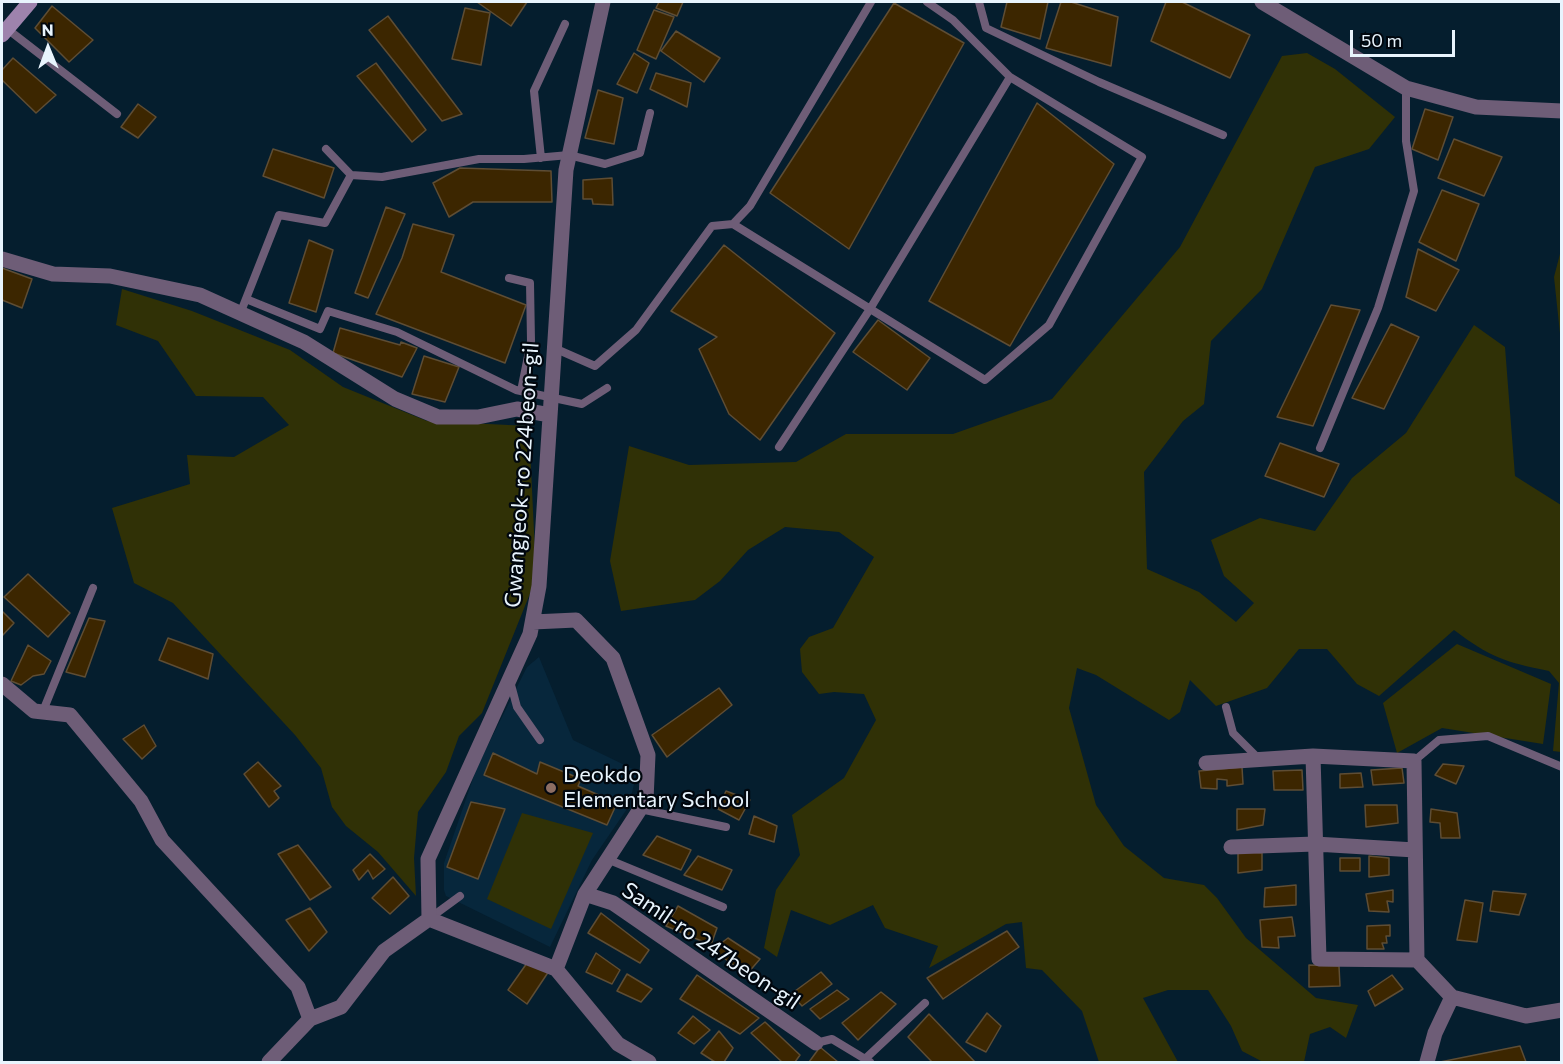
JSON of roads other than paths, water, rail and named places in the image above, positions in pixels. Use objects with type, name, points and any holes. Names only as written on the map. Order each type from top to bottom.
[{"type":"street","points":[[4,31],[30,2]]},
{"type":"street","name":"Gwangjeok-ro 224beon-gil","points":[[429,919],[428,859],[530,634],[539,586],[566,170],[603,2]]},
{"type":"street","points":[[1262,2],[1406,88],[1476,107],[1562,111]]},
{"type":"street","points":[[2,260],[53,274],[89,273],[143,282],[243,306],[395,399],[438,417],[478,417],[516,409],[550,415]]},
{"type":"street","points":[[532,622],[576,620],[613,658],[648,755],[646,800],[585,894]]},
{"type":"street","points":[[2,684],[34,711],[70,715],[105,754],[141,801],[162,840],[298,987],[310,1019]]},
{"type":"street","points":[[1312,756],[1319,959],[1416,960]]},
{"type":"street","points":[[1206,763],[1312,756],[1414,761],[1416,960],[1452,997],[1526,1016],[1562,1010]]},
{"type":"street","points":[[1231,847],[1315,844],[1415,850]]},
{"type":"street","name":"Samil-ro 247beon-gil","points":[[556,969],[585,894],[613,903],[816,1043]]},
{"type":"street","points":[[269,1062],[310,1019],[341,1007],[384,951],[429,919],[556,969],[618,1044],[649,1062]]},
{"type":"street","points":[[1427,1062],[1435,1034],[1452,997]]},
{"type":"lane","points":[[734,224],[750,206],[871,2]]},
{"type":"lane","points":[[554,348],[595,366],[636,330],[712,226],[734,224],[985,380],[1049,325],[1142,157],[1010,77],[953,20],[927,2]]},
{"type":"lane","points":[[979,2],[986,28],[1099,82],[1223,135]]},
{"type":"lane","points":[[541,158],[534,91],[565,24]]},
{"type":"lane","points":[[4,31],[117,114]]},
{"type":"lane","points":[[779,447],[870,309],[1010,77]]},
{"type":"lane","points":[[1320,448],[1378,309],[1414,191],[1406,141],[1406,88]]},
{"type":"lane","points":[[326,149],[351,176],[382,177],[479,159],[569,155],[606,164],[640,153],[650,113]]},
{"type":"lane","points":[[351,176],[325,223],[279,215],[243,306],[320,329],[328,311],[397,332],[453,358],[474,371],[521,391],[551,399],[582,404],[607,388]]},
{"type":"lane","points":[[508,278],[530,283],[531,341],[521,391]]},
{"type":"lane","points":[[43,711],[93,588]]},
{"type":"lane","points":[[510,679],[517,707],[540,740]]},
{"type":"lane","points":[[1226,707],[1233,733],[1260,760]]},
{"type":"lane","points":[[1414,761],[1439,740],[1488,736],[1562,767]]},
{"type":"lane","points":[[639,809],[726,827]]},
{"type":"lane","points":[[607,859],[723,907]]},
{"type":"lane","points":[[429,919],[460,896]]},
{"type":"lane","points":[[816,1043],[832,1039],[867,1061],[925,1003]]},
{"type":"place","name":"Deokdo Elementary School","points":[[551,788]]}]
